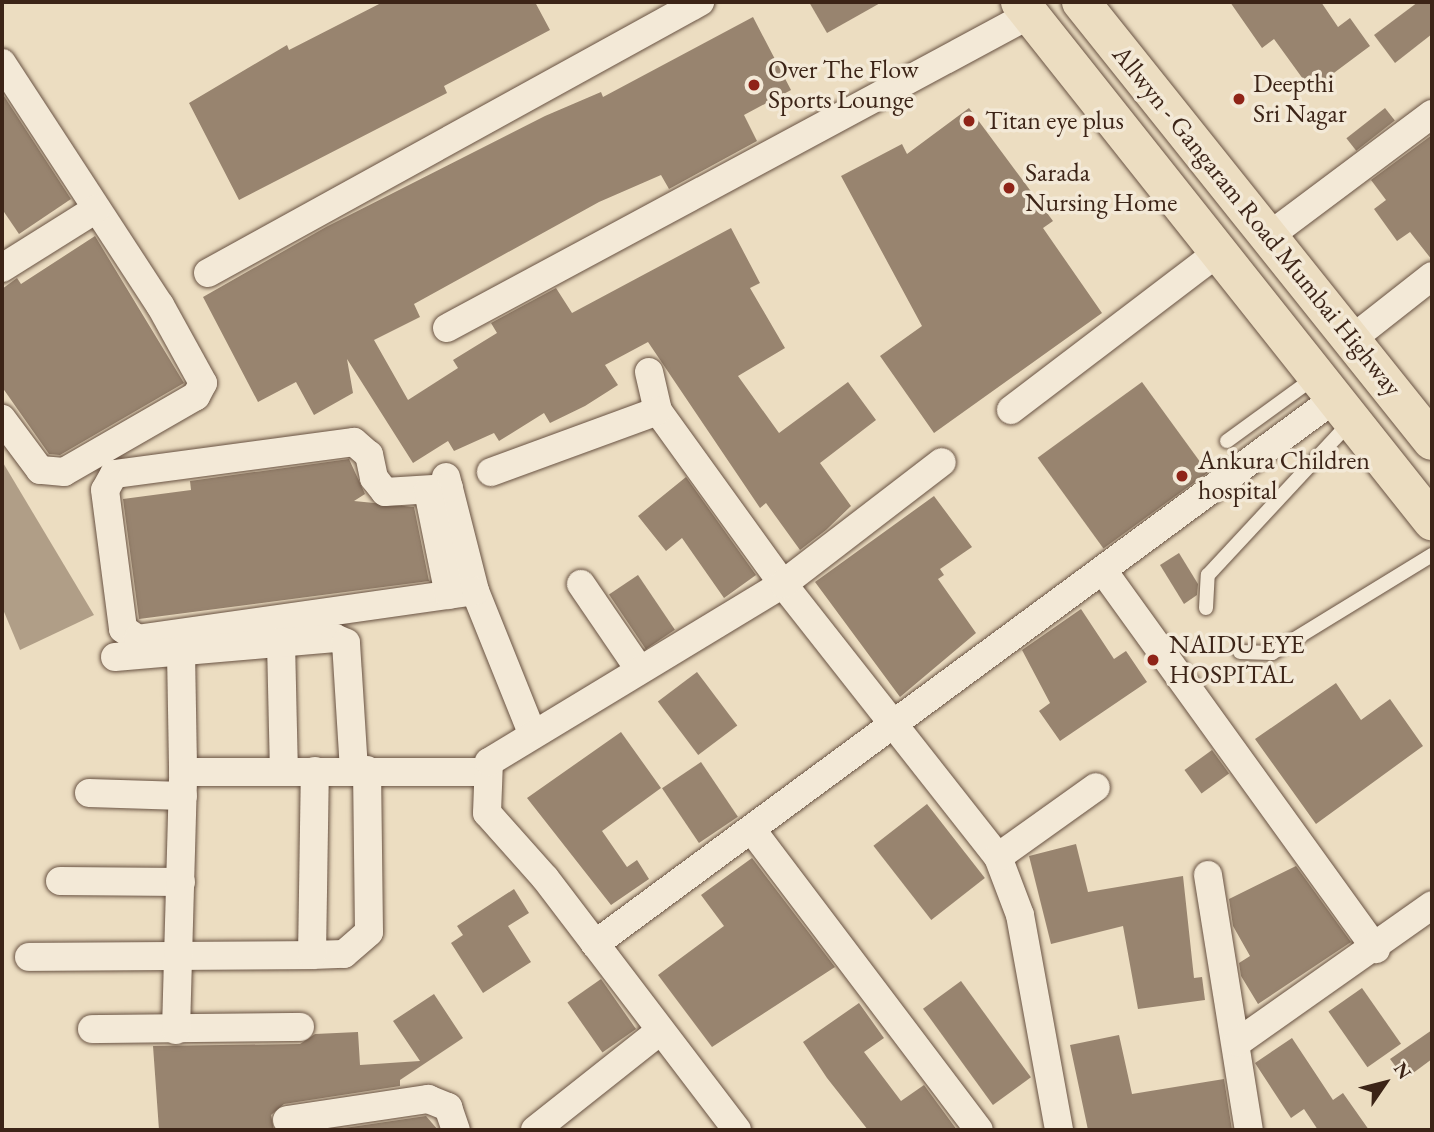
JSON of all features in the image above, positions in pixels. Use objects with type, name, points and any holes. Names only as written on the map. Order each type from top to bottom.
[{"type":"highway","name":"Allwyn - Gangaram Road Mumbai Highway","points":[[1081,2],[1432,441]]},
{"type":"highway","name":"Allwyn - Gangaram Road Mumbai Highway","points":[[1025,8],[1217,253],[1337,396],[1432,521]]},
{"type":"street","points":[[208,272],[699,2]]},
{"type":"street","points":[[447,328],[1025,8]]},
{"type":"street","points":[[2,419],[40,470],[64,472],[197,396],[200,371],[3,67]]},
{"type":"street","points":[[1269,236],[1432,114]]},
{"type":"street","points":[[2,268],[96,209]]},
{"type":"street","points":[[1011,410],[1217,253]]},
{"type":"street","points":[[1352,338],[1432,276]]},
{"type":"street","points":[[649,372],[657,411],[783,584],[898,726],[998,857],[1020,915],[1059,1130]]},
{"type":"street","points":[[595,944],[898,726],[1337,396]]},
{"type":"street","points":[[491,472],[657,411]]},
{"type":"street","points":[[462,593],[138,639],[123,629],[106,490],[114,474],[355,442],[369,455],[374,478],[386,492],[441,485],[462,593],[532,733]]},
{"type":"street","points":[[737,1130],[595,944],[486,813],[486,772],[497,753],[783,584],[942,462]]},
{"type":"street","points":[[1104,572],[1376,949]]},
{"type":"street","points":[[581,584],[639,669]]},
{"type":"street","points":[[281,642],[284,771]]},
{"type":"street","points":[[29,957],[344,954],[369,932],[360,770],[346,643],[281,642],[115,657]]},
{"type":"street","points":[[176,1030],[183,784],[181,652]]},
{"type":"street","points":[[89,793],[284,771],[486,772]]},
{"type":"street","points":[[312,955],[315,771]]},
{"type":"street","points":[[998,857],[1096,788]]},
{"type":"street","points":[[752,830],[979,1130]]},
{"type":"street","points":[[1208,875],[1238,1042],[1249,1130]]},
{"type":"street","points":[[60,881],[181,882]]},
{"type":"street","points":[[1238,1042],[1376,949],[1432,905]]},
{"type":"street","points":[[92,1029],[300,1027]]},
{"type":"street","points":[[535,1130],[660,1031]]},
{"type":"street","points":[[287,1120],[428,1098],[448,1107],[456,1130]]},
{"type":"lane","points":[[1227,441],[1337,396]]},
{"type":"lane","points":[[1206,608],[1208,575],[1337,396]]},
{"type":"lane","points":[[1240,652],[1272,653],[1432,555]]},
{"type":"shaded area","points":[[2,461],[94,615],[20,650],[2,607]]},
{"type":"building","points":[[383,2],[535,2],[550,30],[444,86],[447,93],[239,200],[189,103],[287,45],[289,50]]},
{"type":"building","points":[[809,2],[882,2],[827,33]]},
{"type":"building","points":[[1230,2],[1321,2],[1338,27],[1350,18],[1370,46],[1311,90],[1274,39],[1262,48]]},
{"type":"building","points":[[1418,2],[1432,2],[1432,34],[1395,63],[1374,35]]},
{"type":"building","points":[[753,17],[791,90],[744,115],[757,141],[669,189],[661,175],[599,202],[414,304],[420,317],[374,340],[408,400],[458,368],[453,360],[497,333],[491,323],[556,288],[572,313],[731,228],[760,283],[750,288],[785,348],[738,376],[779,433],[848,382],[876,420],[820,463],[851,506],[826,530],[800,550],[766,503],[760,508],[648,342],[605,365],[618,385],[585,406],[550,423],[544,413],[499,441],[494,433],[454,451],[448,441],[413,463],[347,359],[353,393],[314,415],[296,382],[258,402],[203,297],[326,227],[545,116],[601,92],[603,97]]},
{"type":"building","points":[[2,93],[71,199],[19,234],[2,209]]},
{"type":"building","points":[[969,108],[1053,221],[1043,228],[1102,313],[934,433],[880,356],[922,326],[841,176],[902,144],[907,154]]},
{"type":"building","points":[[1385,108],[1395,121],[1356,151],[1346,138]]},
{"type":"building","points":[[1432,135],[1432,260],[1410,232],[1397,241],[1374,209],[1386,200],[1371,180]]},
{"type":"building","points":[[95,236],[184,383],[60,455],[49,454],[2,387],[2,289],[17,278],[21,284]]},
{"type":"building","points":[[1142,382],[1208,473],[1103,548],[1038,458]]},
{"type":"building","points":[[349,459],[365,494],[354,501],[414,507],[429,581],[139,619],[123,499],[191,490],[190,481]]},
{"type":"building","points":[[686,477],[756,575],[724,598],[682,538],[666,551],[638,516]]},
{"type":"building","points":[[934,496],[972,547],[940,569],[944,575],[938,579],[976,633],[900,697],[815,582]]},
{"type":"building","points":[[1179,553],[1198,584],[1197,595],[1184,604],[1160,565]]},
{"type":"building","points":[[638,575],[675,630],[646,649],[609,595]]},
{"type":"building","points":[[1081,609],[1114,659],[1126,651],[1147,682],[1060,741],[1039,711],[1050,703],[1022,650]]},
{"type":"building","points":[[697,672],[737,726],[698,755],[658,701]]},
{"type":"building","points":[[1336,683],[1361,720],[1390,699],[1423,746],[1316,824],[1255,739]]},
{"type":"building","points":[[621,732],[661,788],[602,831],[627,867],[637,860],[649,879],[611,905],[527,798]]},
{"type":"building","points":[[1212,750],[1229,773],[1202,793],[1184,770]]},
{"type":"building","points":[[701,762],[738,817],[699,843],[662,788]]},
{"type":"building","points":[[927,804],[985,878],[931,920],[873,846]]},
{"type":"building","points":[[1076,844],[1088,892],[1183,876],[1194,978],[1202,977],[1205,1000],[1138,1009],[1123,926],[1051,944],[1029,856]]},
{"type":"building","points":[[752,858],[835,967],[712,1047],[658,975],[724,926],[701,895]]},
{"type":"building","points":[[1296,866],[1351,942],[1258,1004],[1241,976],[1239,963],[1250,956],[1233,926],[1229,899]]},
{"type":"building","points":[[514,889],[529,913],[508,926],[531,962],[483,993],[451,943],[463,935],[457,926]]},
{"type":"building","points":[[601,979],[636,1029],[602,1052],[567,1003]]},
{"type":"building","points":[[961,981],[1031,1077],[993,1105],[923,1009]]},
{"type":"building","points":[[1362,988],[1401,1044],[1367,1067],[1328,1012]]},
{"type":"building","points":[[434,994],[463,1038],[400,1080],[400,1086],[284,1104],[271,1115],[274,1130],[159,1130],[153,1046],[300,1044],[315,1034],[358,1032],[360,1065],[420,1061],[393,1021]]},
{"type":"building","points":[[859,1003],[884,1038],[864,1052],[901,1101],[924,1085],[957,1130],[868,1130],[827,1078],[803,1042]]},
{"type":"building","points":[[1432,1030],[1432,1059],[1405,1079],[1390,1059]]},
{"type":"building","points":[[1119,1035],[1132,1094],[1224,1079],[1232,1130],[1088,1130],[1070,1045]]},
{"type":"building","points":[[1292,1038],[1333,1100],[1343,1093],[1369,1130],[1318,1130],[1304,1109],[1291,1118],[1255,1063]]},
{"type":"building","points":[[426,1116],[438,1130],[331,1130]]},
{"type":"place","name":"Over The Flow Sports Lounge","points":[[754,85]]},
{"type":"place","name":"Deepthi Sri Nagar","points":[[1239,99]]},
{"type":"place","name":"Titan eye plus","points":[[969,121]]},
{"type":"place","name":"Sarada Nursing Home","points":[[1009,188]]},
{"type":"place","name":"Ankura Children hospital","points":[[1182,476]]},
{"type":"place","name":"NAIDU EYE HOSPITAL","points":[[1153,660]]}]
